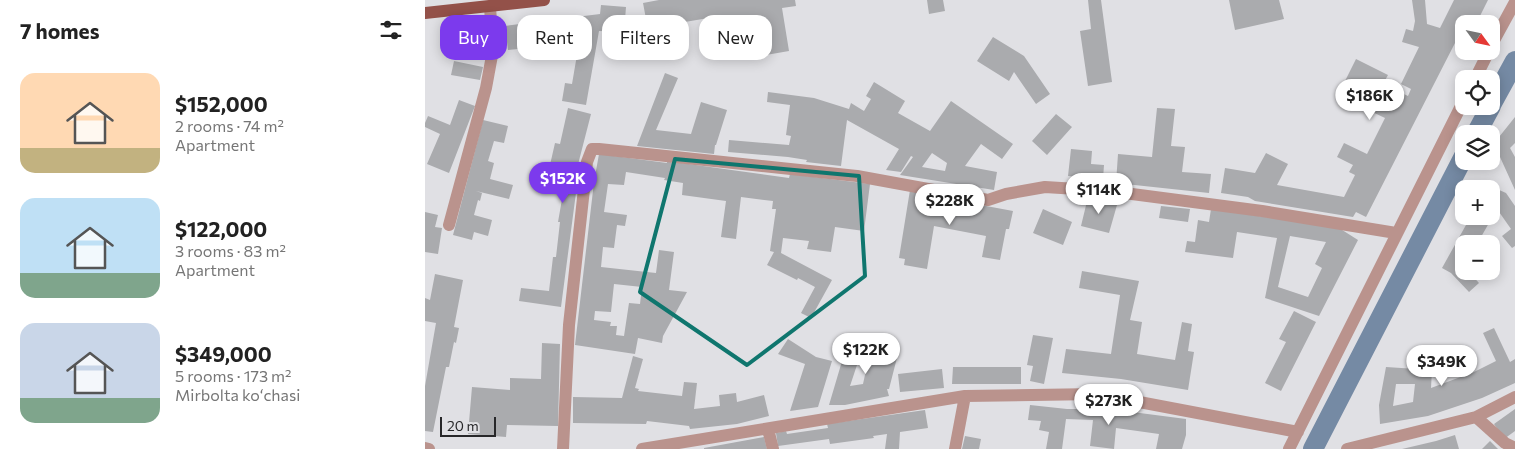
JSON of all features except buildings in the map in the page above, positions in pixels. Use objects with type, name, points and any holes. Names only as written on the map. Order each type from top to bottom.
[{"type":"main road","points":[[425,13],[544,0]]},
{"type":"street","points":[[1500,30],[1515,2]]},
{"type":"street","points":[[449,225],[486,88],[493,50],[490,7]]},
{"type":"street","points":[[1289,449],[1456,115]]},
{"type":"street","points":[[563,449],[569,325],[587,162],[592,149],[857,176],[988,200],[1006,194],[1045,187],[1109,191],[1262,211],[1396,233]]},
{"type":"street","points":[[642,449],[691,445],[768,429],[965,396],[1097,394],[1298,432]]},
{"type":"street","points":[[955,449],[965,396]]},
{"type":"street","points":[[1347,449],[1476,417],[1515,397]]},
{"type":"street","points":[[1476,417],[1505,443],[1515,448]]},
{"type":"street","points":[[768,429],[773,449]]},
{"type":"street","points":[[425,448],[429,449]]},
{"type":"highlighted area","points":[[675,159],[859,176],[865,276],[747,365],[640,292]]},
{"type":"waterway","points":[[1500,88],[1515,61]]},
{"type":"waterway","points":[[1481,125],[1486,115]]},
{"type":"waterway","points":[[1313,449],[1457,170]]}]
